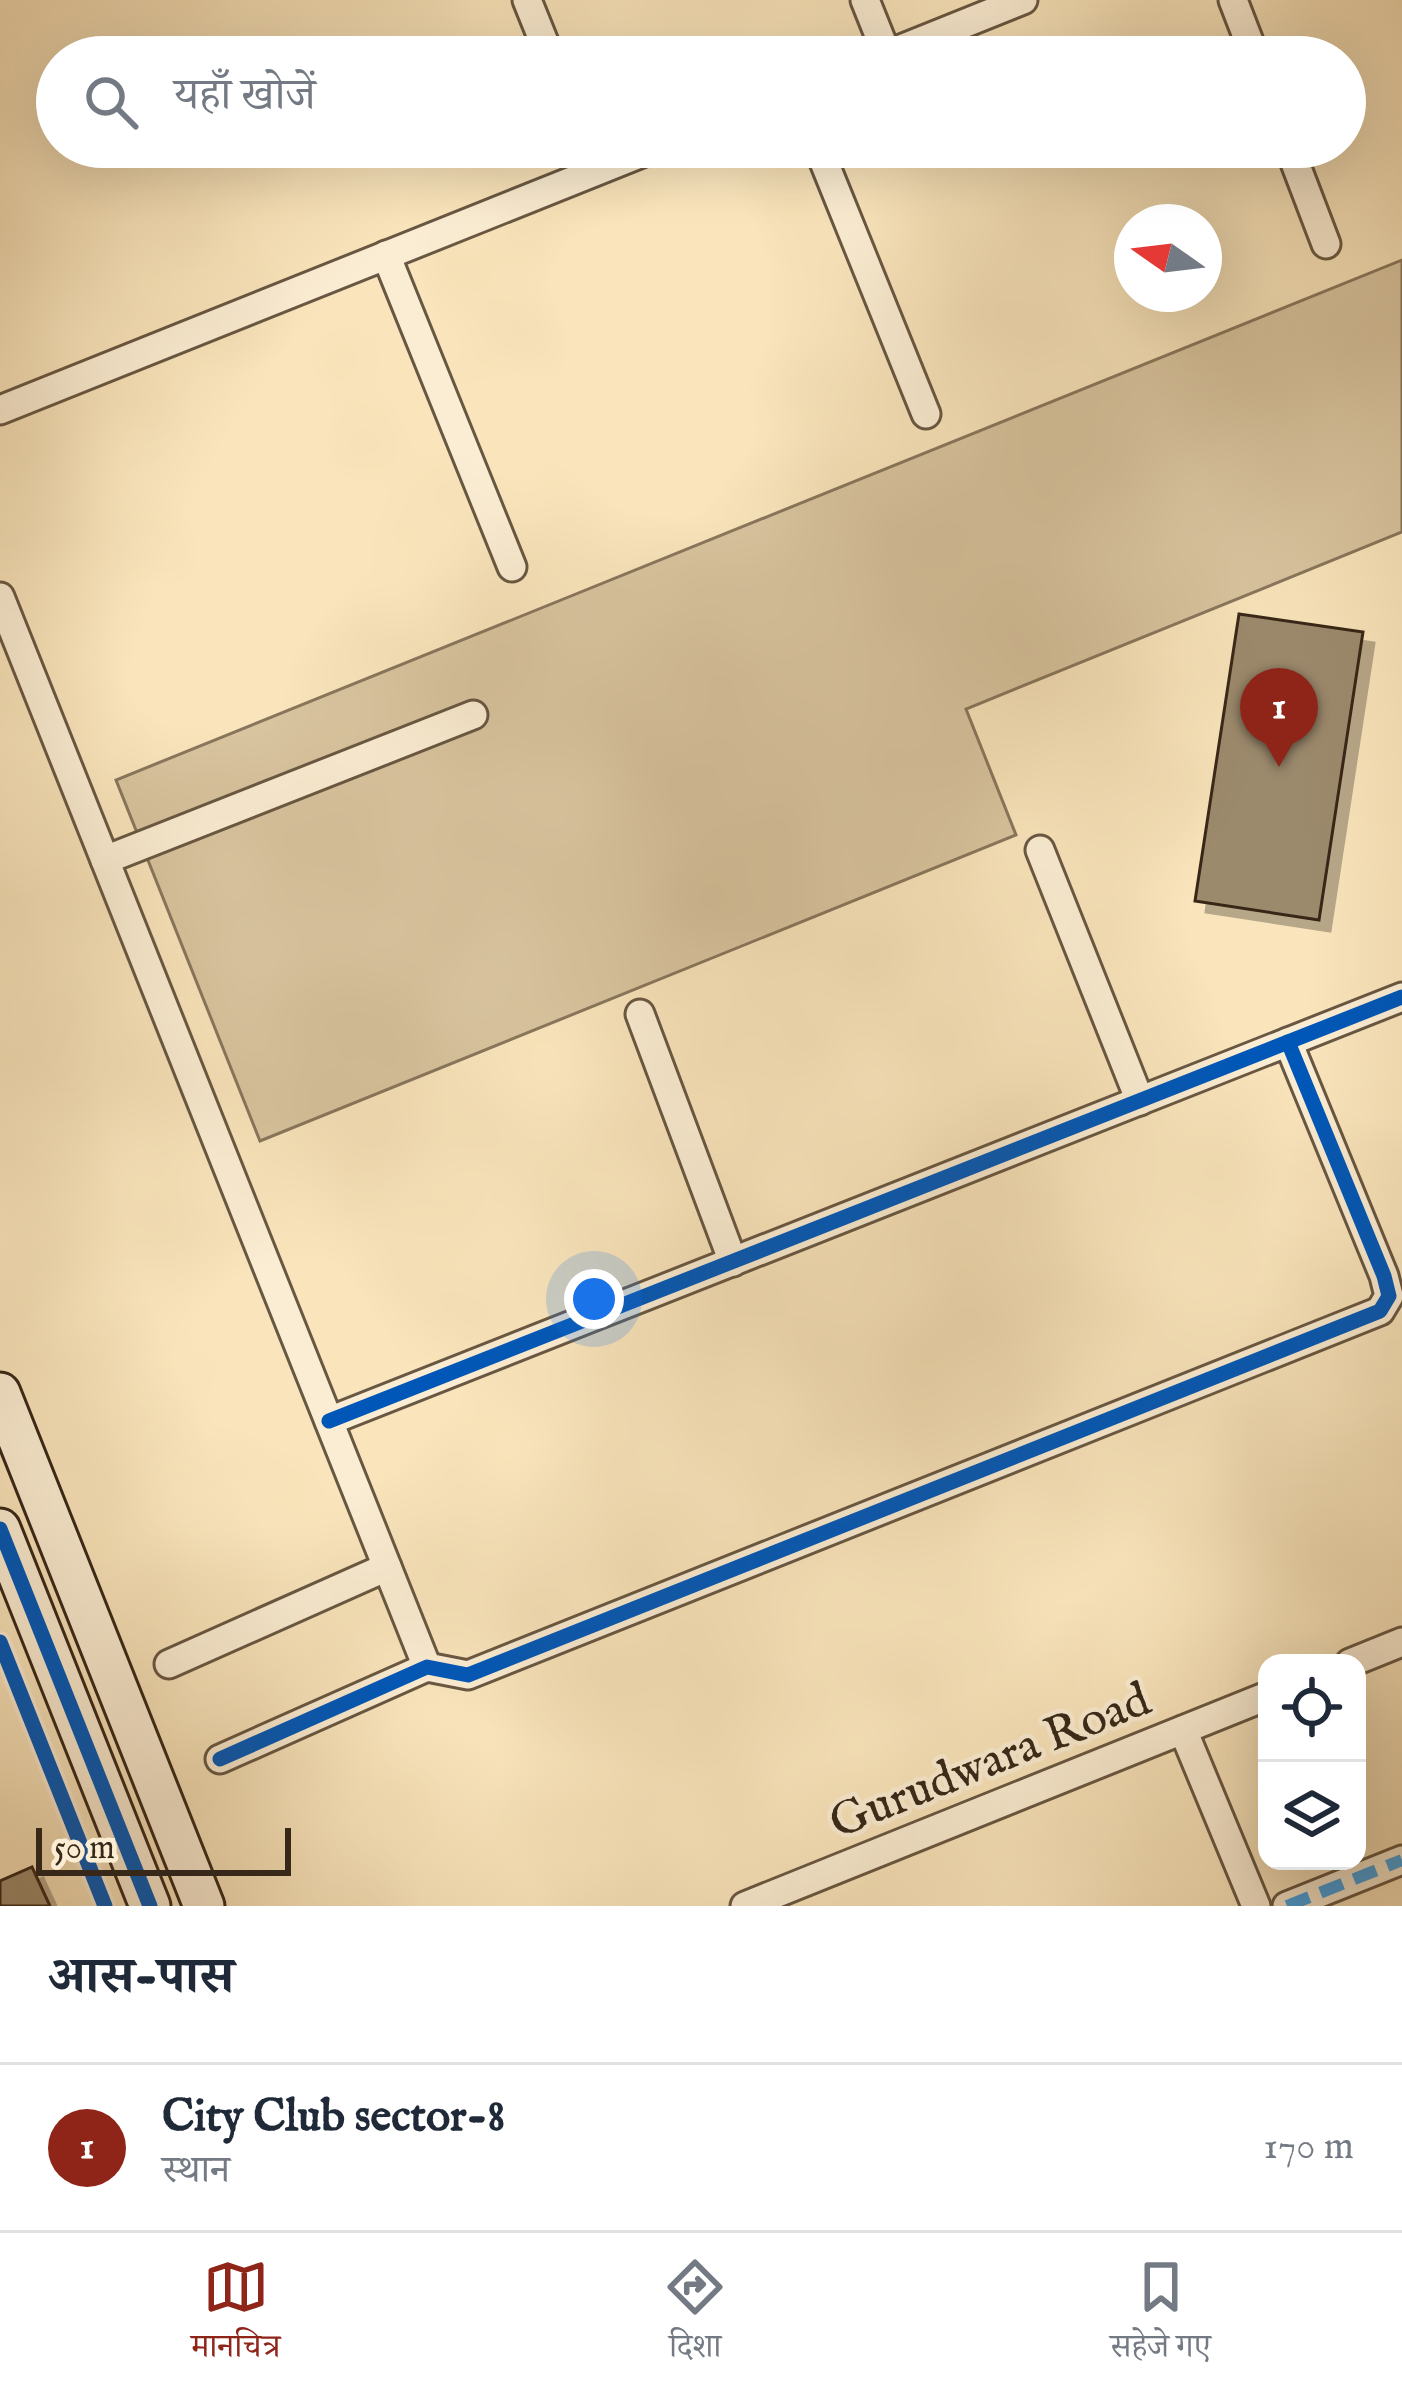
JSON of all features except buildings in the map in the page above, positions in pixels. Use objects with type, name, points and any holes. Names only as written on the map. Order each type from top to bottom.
[{"type":"main road","points":[[0,1393],[205,1906]]},
{"type":"main road","points":[[0,1529],[150,1906]]},
{"type":"street","points":[[527,0],[542,36]]},
{"type":"street","points":[[865,0],[877,36]]},
{"type":"street","points":[[934,36],[1023,0]]},
{"type":"street","points":[[1233,0],[1247,36]]},
{"type":"street","points":[[0,410],[386,256],[572,168]]},
{"type":"street","points":[[826,168],[926,414]]},
{"type":"street","points":[[1297,168],[1326,244]]},
{"type":"street","points":[[386,256],[512,567]]},
{"type":"street","points":[[0,597],[427,1667]]},
{"type":"street","points":[[105,860],[473,715]]},
{"type":"street","points":[[1040,850],[1140,1101]]},
{"type":"street","points":[[329,1421],[1402,997]]},
{"type":"street","points":[[640,1015],[733,1262]]},
{"type":"street","points":[[220,1759],[427,1667],[468,1675],[1380,1312],[1389,1296],[1384,1276],[1288,1042]]},
{"type":"street","points":[[169,1664],[387,1567]]},
{"type":"street","points":[[1366,1657],[1402,1642]]},
{"type":"street","name":"Gurudwara Road","points":[[745,1906],[1258,1700]]},
{"type":"street","points":[[1183,1730],[1256,1906]]},
{"type":"street","points":[[1287,1906],[1402,1860]]},
{"type":"shaded area","points":[[1402,260],[1402,532],[966,709],[1016,835],[260,1141],[116,780]]},
{"type":"marked path","points":[[1287,1906],[1402,1860]]},
{"type":"cycle path","points":[[329,1421],[1402,997]]},
{"type":"cycle path","points":[[220,1759],[427,1667],[468,1675],[1380,1311],[1389,1296],[1384,1276],[1288,1042]]},
{"type":"cycle path","points":[[0,1529],[150,1906]]},
{"type":"cycle path","points":[[0,1642],[105,1906]]},
{"type":"place","name":"City Club sector-8","points":[[1279,767]]}]
